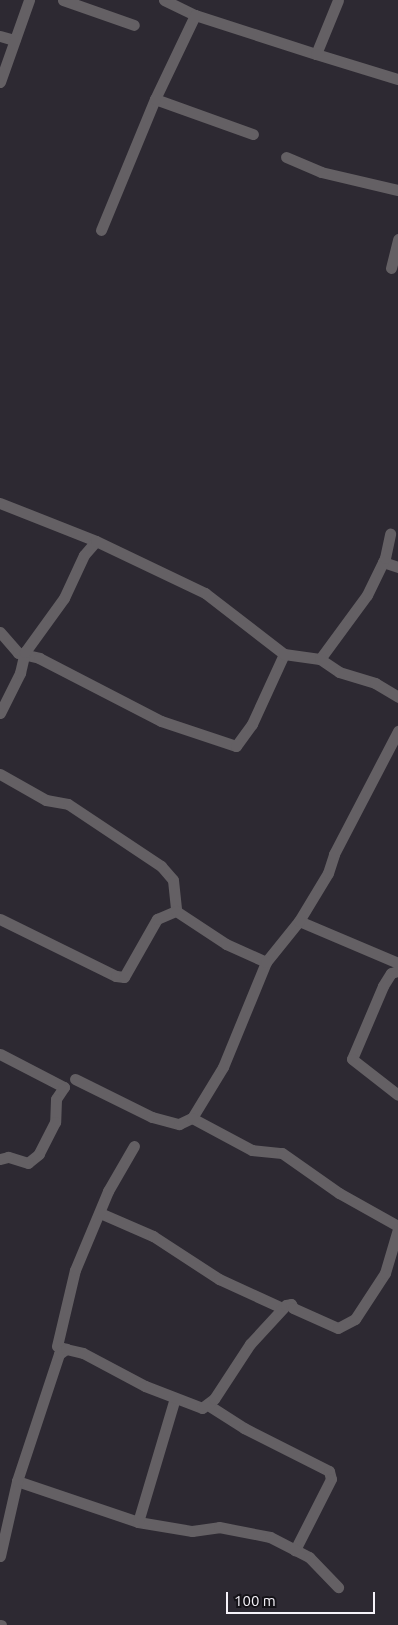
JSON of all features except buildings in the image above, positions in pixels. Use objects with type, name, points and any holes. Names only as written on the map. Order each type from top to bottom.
[{"type":"street","points":[[0,82],[29,0]]},
{"type":"street","points":[[63,0],[134,25]]},
{"type":"street","points":[[164,0],[195,15],[398,79]]},
{"type":"street","points":[[316,54],[338,0]]},
{"type":"street","points":[[101,230],[155,99],[195,15]]},
{"type":"street","points":[[0,36],[14,40]]},
{"type":"street","points":[[155,99],[253,134]]},
{"type":"street","points":[[286,157],[321,172],[398,190]]},
{"type":"street","points":[[391,268],[398,239]]},
{"type":"street","points":[[0,503],[96,541],[205,593],[284,654],[320,659],[339,672],[375,683],[398,697]]},
{"type":"street","points":[[320,659],[367,596],[383,562],[390,534]]},
{"type":"street","points":[[0,713],[24,654],[64,598],[84,555],[96,541]]},
{"type":"street","points":[[383,562],[398,567]]},
{"type":"street","points":[[0,632],[24,654],[161,721],[236,746],[252,724],[284,654]]},
{"type":"street","points":[[56,1099],[77,1086],[75,1079],[152,1117],[179,1124],[192,1118],[223,1067],[266,962],[299,921],[328,873],[334,854],[398,731]]},
{"type":"street","points":[[0,774],[41,797],[68,804],[161,866],[173,880],[176,911]]},
{"type":"street","points":[[176,911],[226,944],[266,962]]},
{"type":"street","points":[[0,919],[103,971],[124,977],[157,919],[176,911]]},
{"type":"street","points":[[299,921],[398,964]]},
{"type":"street","points":[[398,970],[391,973],[383,986],[352,1059],[398,1095]]},
{"type":"street","points":[[0,1054],[64,1087],[56,1099],[55,1122],[34,1160],[24,1163],[8,1157],[0,1160]]},
{"type":"street","points":[[134,1146],[100,1213],[75,1270],[57,1346],[202,1408],[208,1405],[250,1344],[282,1308],[291,1304],[293,1308],[331,1326],[349,1324],[362,1312],[382,1279],[395,1249],[398,1228],[339,1193],[282,1152],[252,1150],[192,1118]]},
{"type":"street","points":[[100,1213],[153,1236],[218,1279],[282,1308]]},
{"type":"street","points":[[0,1556],[17,1481],[37,1429],[54,1364],[66,1349]]},
{"type":"street","points":[[138,1522],[175,1398]]},
{"type":"street","points":[[208,1405],[244,1428],[329,1470],[331,1479],[295,1550]]},
{"type":"street","points":[[17,1481],[138,1522],[192,1531],[220,1527],[270,1537],[309,1558],[338,1588]]}]
